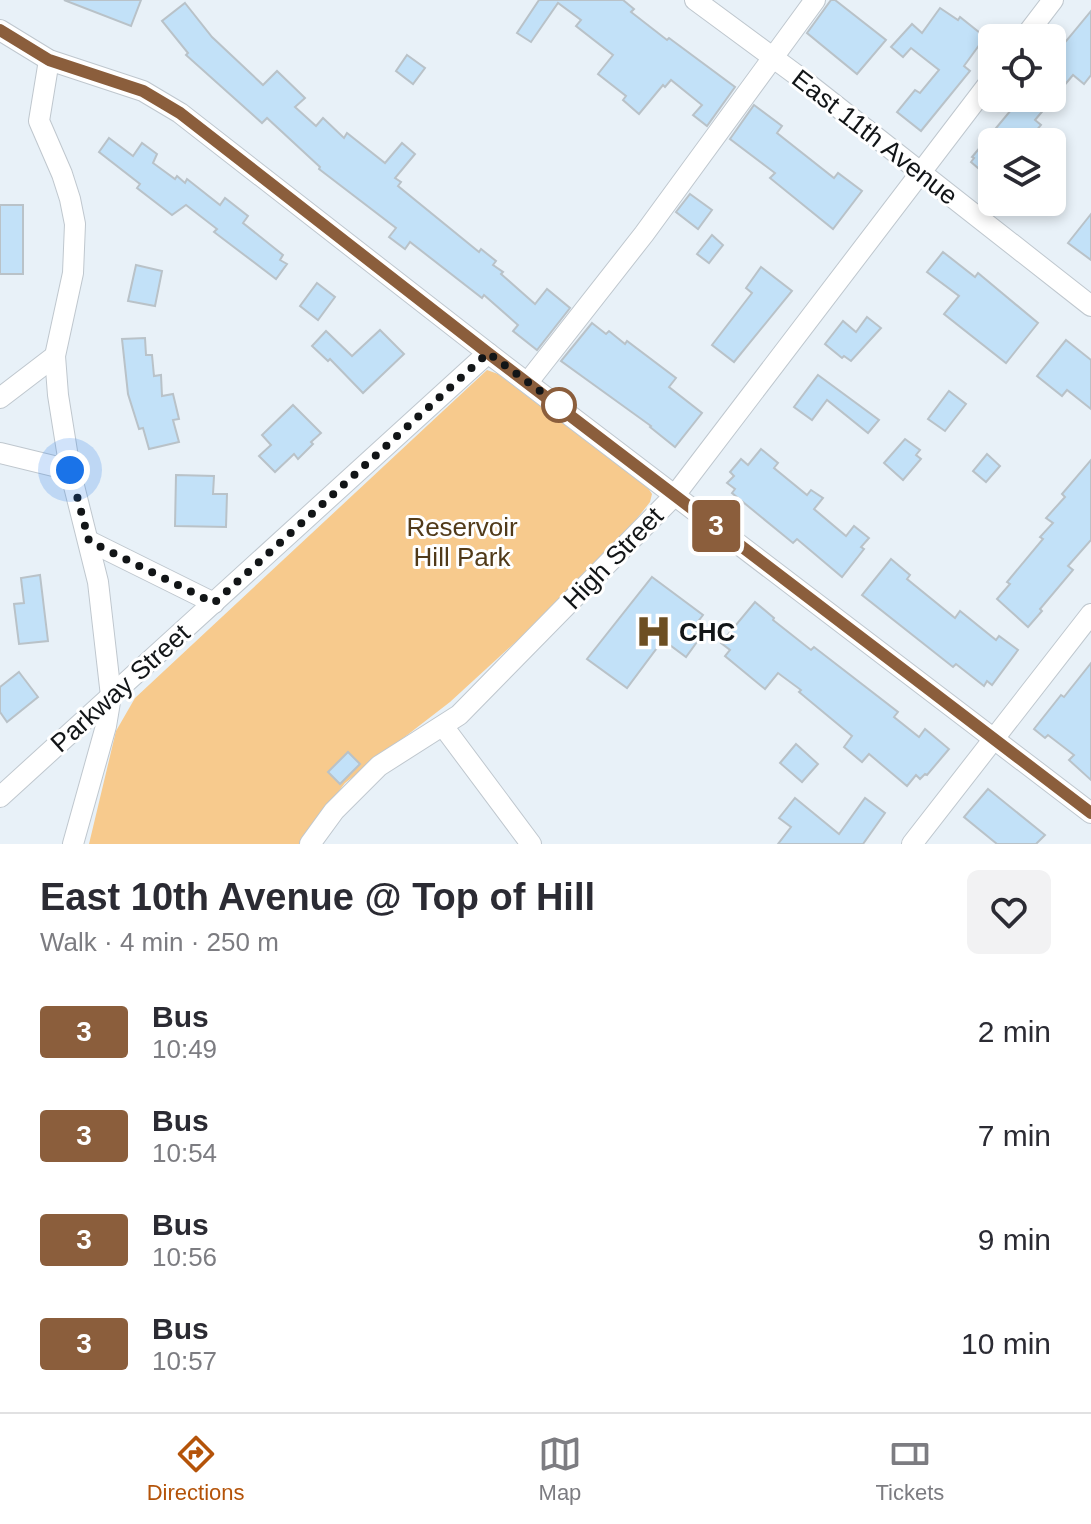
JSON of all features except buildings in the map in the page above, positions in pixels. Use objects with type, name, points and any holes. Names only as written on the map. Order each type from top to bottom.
[{"type":"street","name":"East 11th Avenue","points":[[695,0],[1091,306]]},
{"type":"street","points":[[528,382],[644,234],[815,0]]},
{"type":"street","points":[[1035,24],[1053,0]]},
{"type":"street","points":[[0,30],[49,60],[143,91],[180,113],[488,353],[1091,813]]},
{"type":"street","points":[[49,60],[39,121],[62,174],[75,224],[73,273],[55,356],[60,416],[103,616],[111,696],[106,726],[73,844]]},
{"type":"street","name":"High Street","points":[[310,844],[334,811],[379,766],[459,715],[675,495],[978,97]]},
{"type":"street","name":"Parkway Street","points":[[0,797],[488,353]]},
{"type":"street","points":[[0,398],[55,356]]},
{"type":"street","points":[[0,453],[70,470]]},
{"type":"street","points":[[89,541],[214,603]]},
{"type":"street","points":[[912,844],[1091,614]]},
{"type":"street","points":[[443,726],[531,844]]},
{"type":"green space","name":"Reservoir Hill Park","points":[[487,370],[498,374],[648,488],[652,494],[650,502],[617,544],[450,702],[345,783],[299,844],[89,844],[116,731],[135,698]]},
{"type":"bus line","name":"3","points":[[0,30],[49,60],[143,91],[180,113],[488,353],[1091,813]]},
{"type":"place","name":"CHC","points":[[653,632]]},
{"type":"route","points":[[70,470],[89,541],[214,603],[488,353],[559,405]]}]
